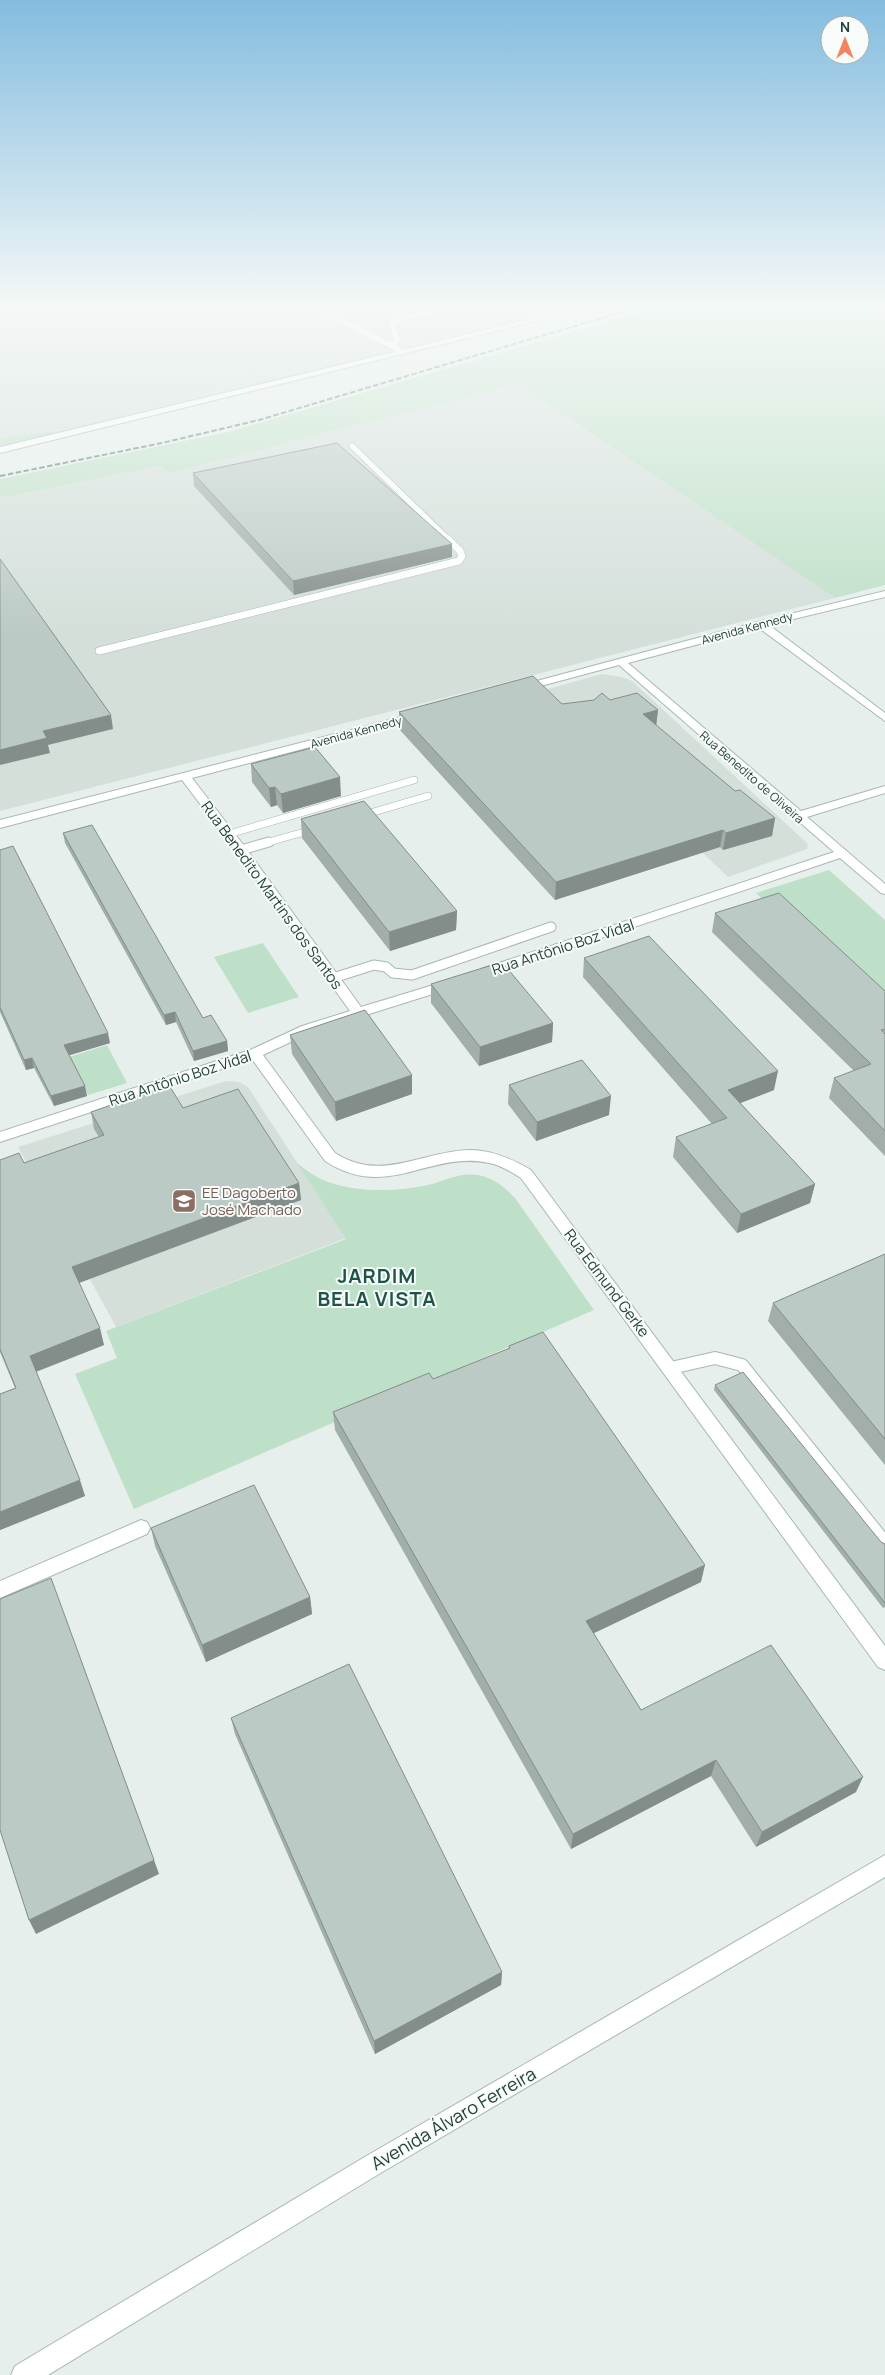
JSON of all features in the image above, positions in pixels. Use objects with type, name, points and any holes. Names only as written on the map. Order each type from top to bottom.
[{"type":"street","points":[[0,450],[145,415]]},
{"type":"street","name":"Avenida Kennedy","points":[[507,692],[761,624],[885,594]]},
{"type":"street","points":[[761,624],[885,718]]},
{"type":"street","name":"Rua Benedito de Oliveira","points":[[621,662],[885,890]]},
{"type":"street","name":"Avenida Kennedy","points":[[0,824],[431,712]]},
{"type":"street","name":"Rua Benedito Martins dos Santos","points":[[185,777],[241,850],[358,1013]]},
{"type":"street","points":[[798,816],[885,790]]},
{"type":"street","name":"Rua Antônio Boz Vidal","points":[[478,974],[842,853]]},
{"type":"street","name":"Rua Antônio Boz Vidal","points":[[0,1137],[255,1053],[307,1029],[459,981]]},
{"type":"street","name":"Rua Edmund Gerke","points":[[255,1053],[330,1157],[347,1168],[368,1172],[388,1171],[470,1156],[486,1157],[507,1163],[526,1174],[671,1368],[885,1661]]},
{"type":"street","points":[[0,1590],[141,1528]]},
{"type":"street","name":"Avenida Álvaro Ferreira","points":[[24,2375],[371,2166],[885,1865]]},
{"type":"lane","points":[[99,651],[459,561],[462,556],[460,551],[352,446]]},
{"type":"lane","points":[[229,834],[414,780]]},
{"type":"lane","points":[[350,819],[428,796]]},
{"type":"lane","points":[[241,850],[321,827]]},
{"type":"lane","points":[[333,978],[374,965],[386,967],[393,973],[412,975],[551,927]]},
{"type":"lane","points":[[671,1368],[706,1357],[724,1358],[742,1365],[885,1542]]},
{"type":"shaded area","points":[[0,415],[128,415],[66,430],[0,438]]},
{"type":"shaded area","points":[[392,415],[566,415],[835,598],[0,811],[0,498],[160,466],[169,473]]},
{"type":"shaded area","points":[[602,674],[632,681],[808,844],[807,849],[728,877],[589,744],[541,691]]},
{"type":"shaded area","name":"EE Dagoberto José Machado","points":[[226,1081],[239,1082],[248,1087],[346,1238],[116,1327],[18,1147]]},
{"type":"green space","points":[[287,415],[395,415],[169,473],[160,466],[0,498],[0,479],[228,432]]},
{"type":"green space","points":[[565,415],[885,415],[885,585],[835,598]]},
{"type":"green space","points":[[66,430],[0,446],[0,438]]},
{"type":"green space","points":[[829,870],[885,920],[885,1013],[756,893]]},
{"type":"green space","points":[[263,943],[299,997],[248,1013],[214,957]]},
{"type":"green space","points":[[107,1045],[127,1083],[88,1095],[69,1057]]},
{"type":"green space","points":[[297,1163],[323,1180],[361,1189],[402,1189],[428,1185],[465,1175],[480,1176],[492,1180],[503,1186],[515,1198],[594,1310],[134,1509],[75,1374],[117,1358],[106,1331],[346,1239]]},
{"type":"building","points":[[337,443],[452,544],[293,581],[193,473]]},
{"type":"building","points":[[0,559],[111,715],[43,731],[47,738],[0,750]]},
{"type":"building","points":[[533,676],[562,704],[594,700],[602,693],[610,700],[637,693],[658,710],[643,714],[735,791],[740,790],[775,818],[726,833],[723,830],[556,882],[399,712]]},
{"type":"building","points":[[315,747],[340,777],[281,794],[275,787],[269,788],[251,764]]},
{"type":"building","points":[[364,801],[457,911],[389,932],[301,819]]},
{"type":"building","points":[[92,825],[203,1018],[211,1015],[227,1041],[193,1051],[175,1012],[164,1015],[63,833]]},
{"type":"building","points":[[13,846],[108,1033],[64,1045],[85,1086],[51,1096],[32,1058],[24,1060],[0,1007],[0,850]]},
{"type":"building","points":[[779,893],[885,991],[885,1029],[881,1030],[885,1034],[885,1131],[834,1078],[871,1064],[715,913]]},
{"type":"building","points":[[649,936],[778,1071],[728,1090],[815,1184],[741,1214],[676,1137],[727,1118],[584,958]]},
{"type":"building","points":[[502,962],[553,1023],[480,1047],[431,984]]},
{"type":"building","points":[[365,1010],[412,1075],[335,1102],[290,1035]]},
{"type":"building","points":[[582,1060],[611,1096],[537,1122],[509,1085]]},
{"type":"building","points":[[169,1085],[183,1108],[238,1089],[299,1183],[72,1267],[100,1328],[30,1356],[80,1480],[0,1512],[0,1394],[16,1388],[0,1349],[0,1160],[19,1153],[24,1163],[104,1135],[91,1112]]},
{"type":"building","points":[[885,1254],[885,1439],[773,1303]]},
{"type":"building","points":[[543,1332],[705,1565],[586,1621],[641,1710],[771,1645],[863,1777],[762,1832],[716,1760],[573,1834],[333,1412],[429,1373],[433,1379],[510,1348],[509,1346]]},
{"type":"building","points":[[743,1372],[881,1542],[885,1544],[885,1603],[715,1385]]},
{"type":"building","points":[[254,1485],[310,1597],[202,1645],[151,1528]]},
{"type":"building","points":[[51,1578],[154,1860],[29,1920],[0,1830],[0,1599]]},
{"type":"building","points":[[349,1664],[502,1972],[374,2041],[231,1718]]},
{"type":"railway","points":[[0,476],[162,443],[276,415]]},
{"type":"place","name":"EE Dagoberto José Machado","points":[[184,1201]]},
{"type":"district","name":"JARDIM BELA VISTA","points":[[377,1286]]}]
